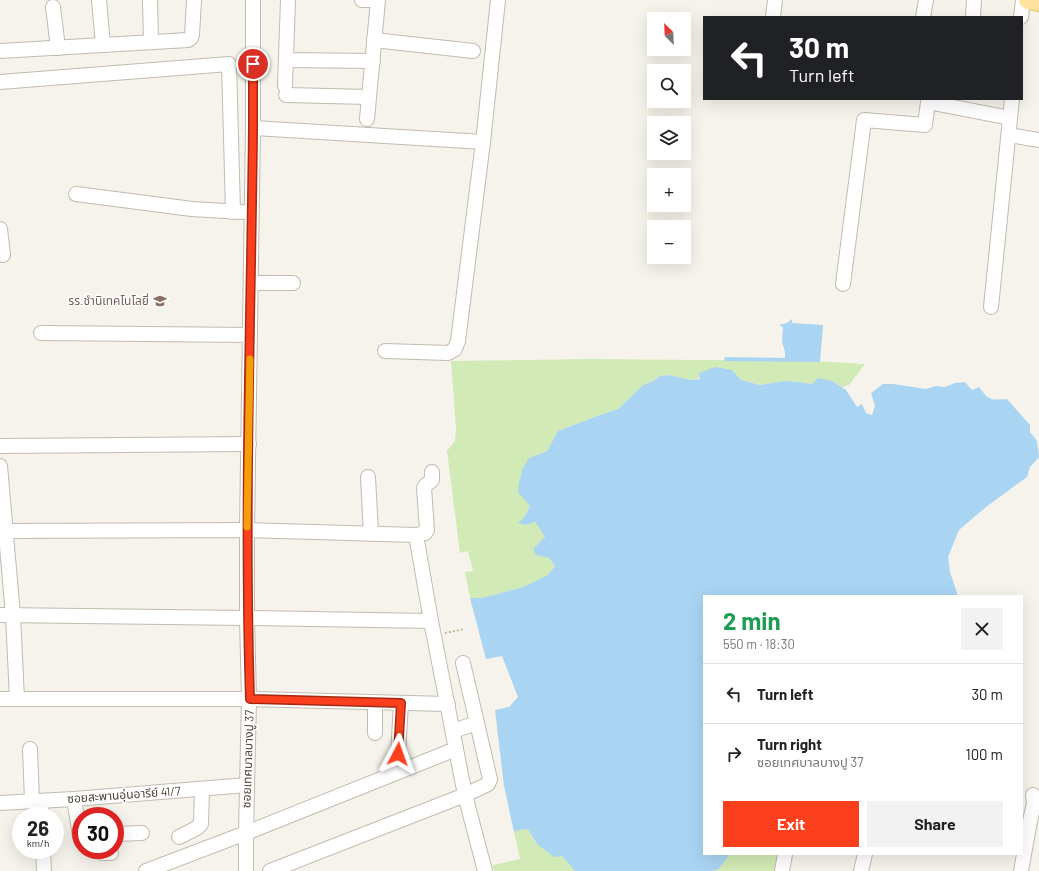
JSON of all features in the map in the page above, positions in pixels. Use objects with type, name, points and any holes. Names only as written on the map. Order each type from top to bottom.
[{"type":"main road","points":[[1028,0],[1039,2]]},
{"type":"street","points":[[99,0],[103,44]]},
{"type":"street","points":[[150,0],[151,42]]},
{"type":"street","points":[[0,51],[188,40],[192,35],[194,0]]},
{"type":"street","name":"ซอยเทศบาลบางปู 37","points":[[246,871],[250,699],[247,618],[247,530],[254,0]]},
{"type":"street","points":[[288,0],[286,90],[369,98]]},
{"type":"street","points":[[362,0],[370,0]]},
{"type":"street","points":[[367,119],[378,0]]},
{"type":"street","points":[[385,351],[448,353],[455,349],[458,341],[483,142],[498,0]]},
{"type":"street","points":[[773,16],[775,0]]},
{"type":"street","points":[[924,16],[926,0]]},
{"type":"street","points":[[973,16],[974,0]]},
{"type":"street","points":[[1021,16],[1023,0]]},
{"type":"street","points":[[53,7],[58,48]]},
{"type":"street","points":[[374,40],[473,51]]},
{"type":"street","points":[[286,60],[373,61]]},
{"type":"street","points":[[0,82],[229,64],[233,212]]},
{"type":"street","points":[[990,307],[1012,100]]},
{"type":"street","points":[[843,284],[864,120],[925,125],[928,102],[1010,118]]},
{"type":"street","points":[[253,128],[483,142]]},
{"type":"street","points":[[1008,135],[1039,140]]},
{"type":"street","points":[[76,194],[192,209],[252,213]]},
{"type":"street","points":[[0,229],[3,255]]},
{"type":"street","points":[[251,283],[293,283]]},
{"type":"street","points":[[41,333],[250,335]]},
{"type":"street","points":[[0,446],[248,444]]},
{"type":"street","points":[[0,466],[6,531],[6,615],[17,699]]},
{"type":"street","points":[[6,531],[247,530],[416,535],[425,533],[427,530],[424,486],[432,480],[432,472]]},
{"type":"street","points":[[368,477],[371,534]]},
{"type":"street","points":[[416,535],[465,795],[484,871]]},
{"type":"street","points":[[6,615],[431,621]]},
{"type":"street","points":[[270,871],[465,795],[488,784],[490,779],[463,663]]},
{"type":"street","points":[[0,699],[250,699],[448,704]]},
{"type":"street","points":[[374,733],[375,703]]},
{"type":"street","points":[[398,754],[401,703]]},
{"type":"street","points":[[453,731],[477,723]]},
{"type":"street","points":[[30,749],[39,807]]},
{"type":"street","points":[[146,871],[246,833],[456,749]]},
{"type":"street","name":"ซอยสะพานอุ่นอารีย์ 41/7","points":[[0,803],[247,785]]},
{"type":"street","points":[[179,837],[197,828],[201,824],[202,789]]},
{"type":"street","points":[[1023,851],[1026,820],[1034,803],[1033,795]]},
{"type":"street","points":[[74,798],[76,807]]},
{"type":"street","points":[[124,834],[142,833]]},
{"type":"street","points":[[782,871],[785,855]]},
{"type":"street","points":[[861,871],[865,855]]},
{"type":"street","points":[[1021,871],[1023,855]]},
{"type":"street","points":[[43,859],[44,871]]},
{"type":"path","points":[[434,636],[464,629]]},
{"type":"green space","points":[[590,359],[814,361],[865,364],[849,385],[842,387],[832,381],[812,384],[784,381],[760,385],[741,380],[732,370],[691,380],[669,375],[660,376],[643,385],[618,409],[558,431],[547,451],[529,458],[530,506],[525,516],[526,525],[535,522],[545,537],[536,555],[549,558],[555,566],[548,575],[523,587],[482,598],[470,598],[465,572],[473,571],[468,551],[460,553],[447,451],[455,441],[456,428],[451,361]]},
{"type":"green space","points":[[528,829],[537,844],[562,856],[575,871],[494,871],[493,865],[520,859],[514,832]]},
{"type":"green space","points":[[729,855],[782,855],[778,871],[713,871],[719,868]]},
{"type":"water","points":[[792,319],[792,323],[823,325],[820,362],[724,361],[725,357],[785,358],[782,342],[783,327],[779,325],[787,323]]},
{"type":"water","points":[[715,367],[732,370],[741,380],[760,385],[784,381],[812,384],[818,378],[832,381],[846,390],[857,407],[862,404],[866,413],[872,415],[875,406],[871,393],[883,384],[926,389],[936,386],[945,387],[955,383],[965,382],[972,390],[979,387],[985,395],[991,399],[1007,399],[1030,425],[1030,432],[1037,441],[1039,457],[1030,467],[1027,477],[986,507],[959,530],[948,557],[950,572],[958,595],[703,595],[703,855],[729,855],[719,869],[713,871],[575,871],[562,856],[554,857],[537,844],[528,829],[514,832],[504,786],[495,710],[509,707],[518,697],[502,656],[486,659],[470,598],[482,598],[523,587],[548,575],[555,566],[549,558],[536,555],[533,549],[545,537],[535,522],[526,525],[518,523],[525,516],[530,506],[518,492],[522,470],[529,458],[547,451],[558,431],[618,409],[643,385],[660,376],[669,375],[691,380],[700,379],[699,373]]},
{"type":"slow traffic","points":[[247,527],[250,359]]},
{"type":"place","name":"รร.ชำนิเทคโนโลยี่","points":[[160,301]]},
{"type":"route","points":[[253,64],[247,530],[247,618],[250,699],[401,703],[398,754]]}]
